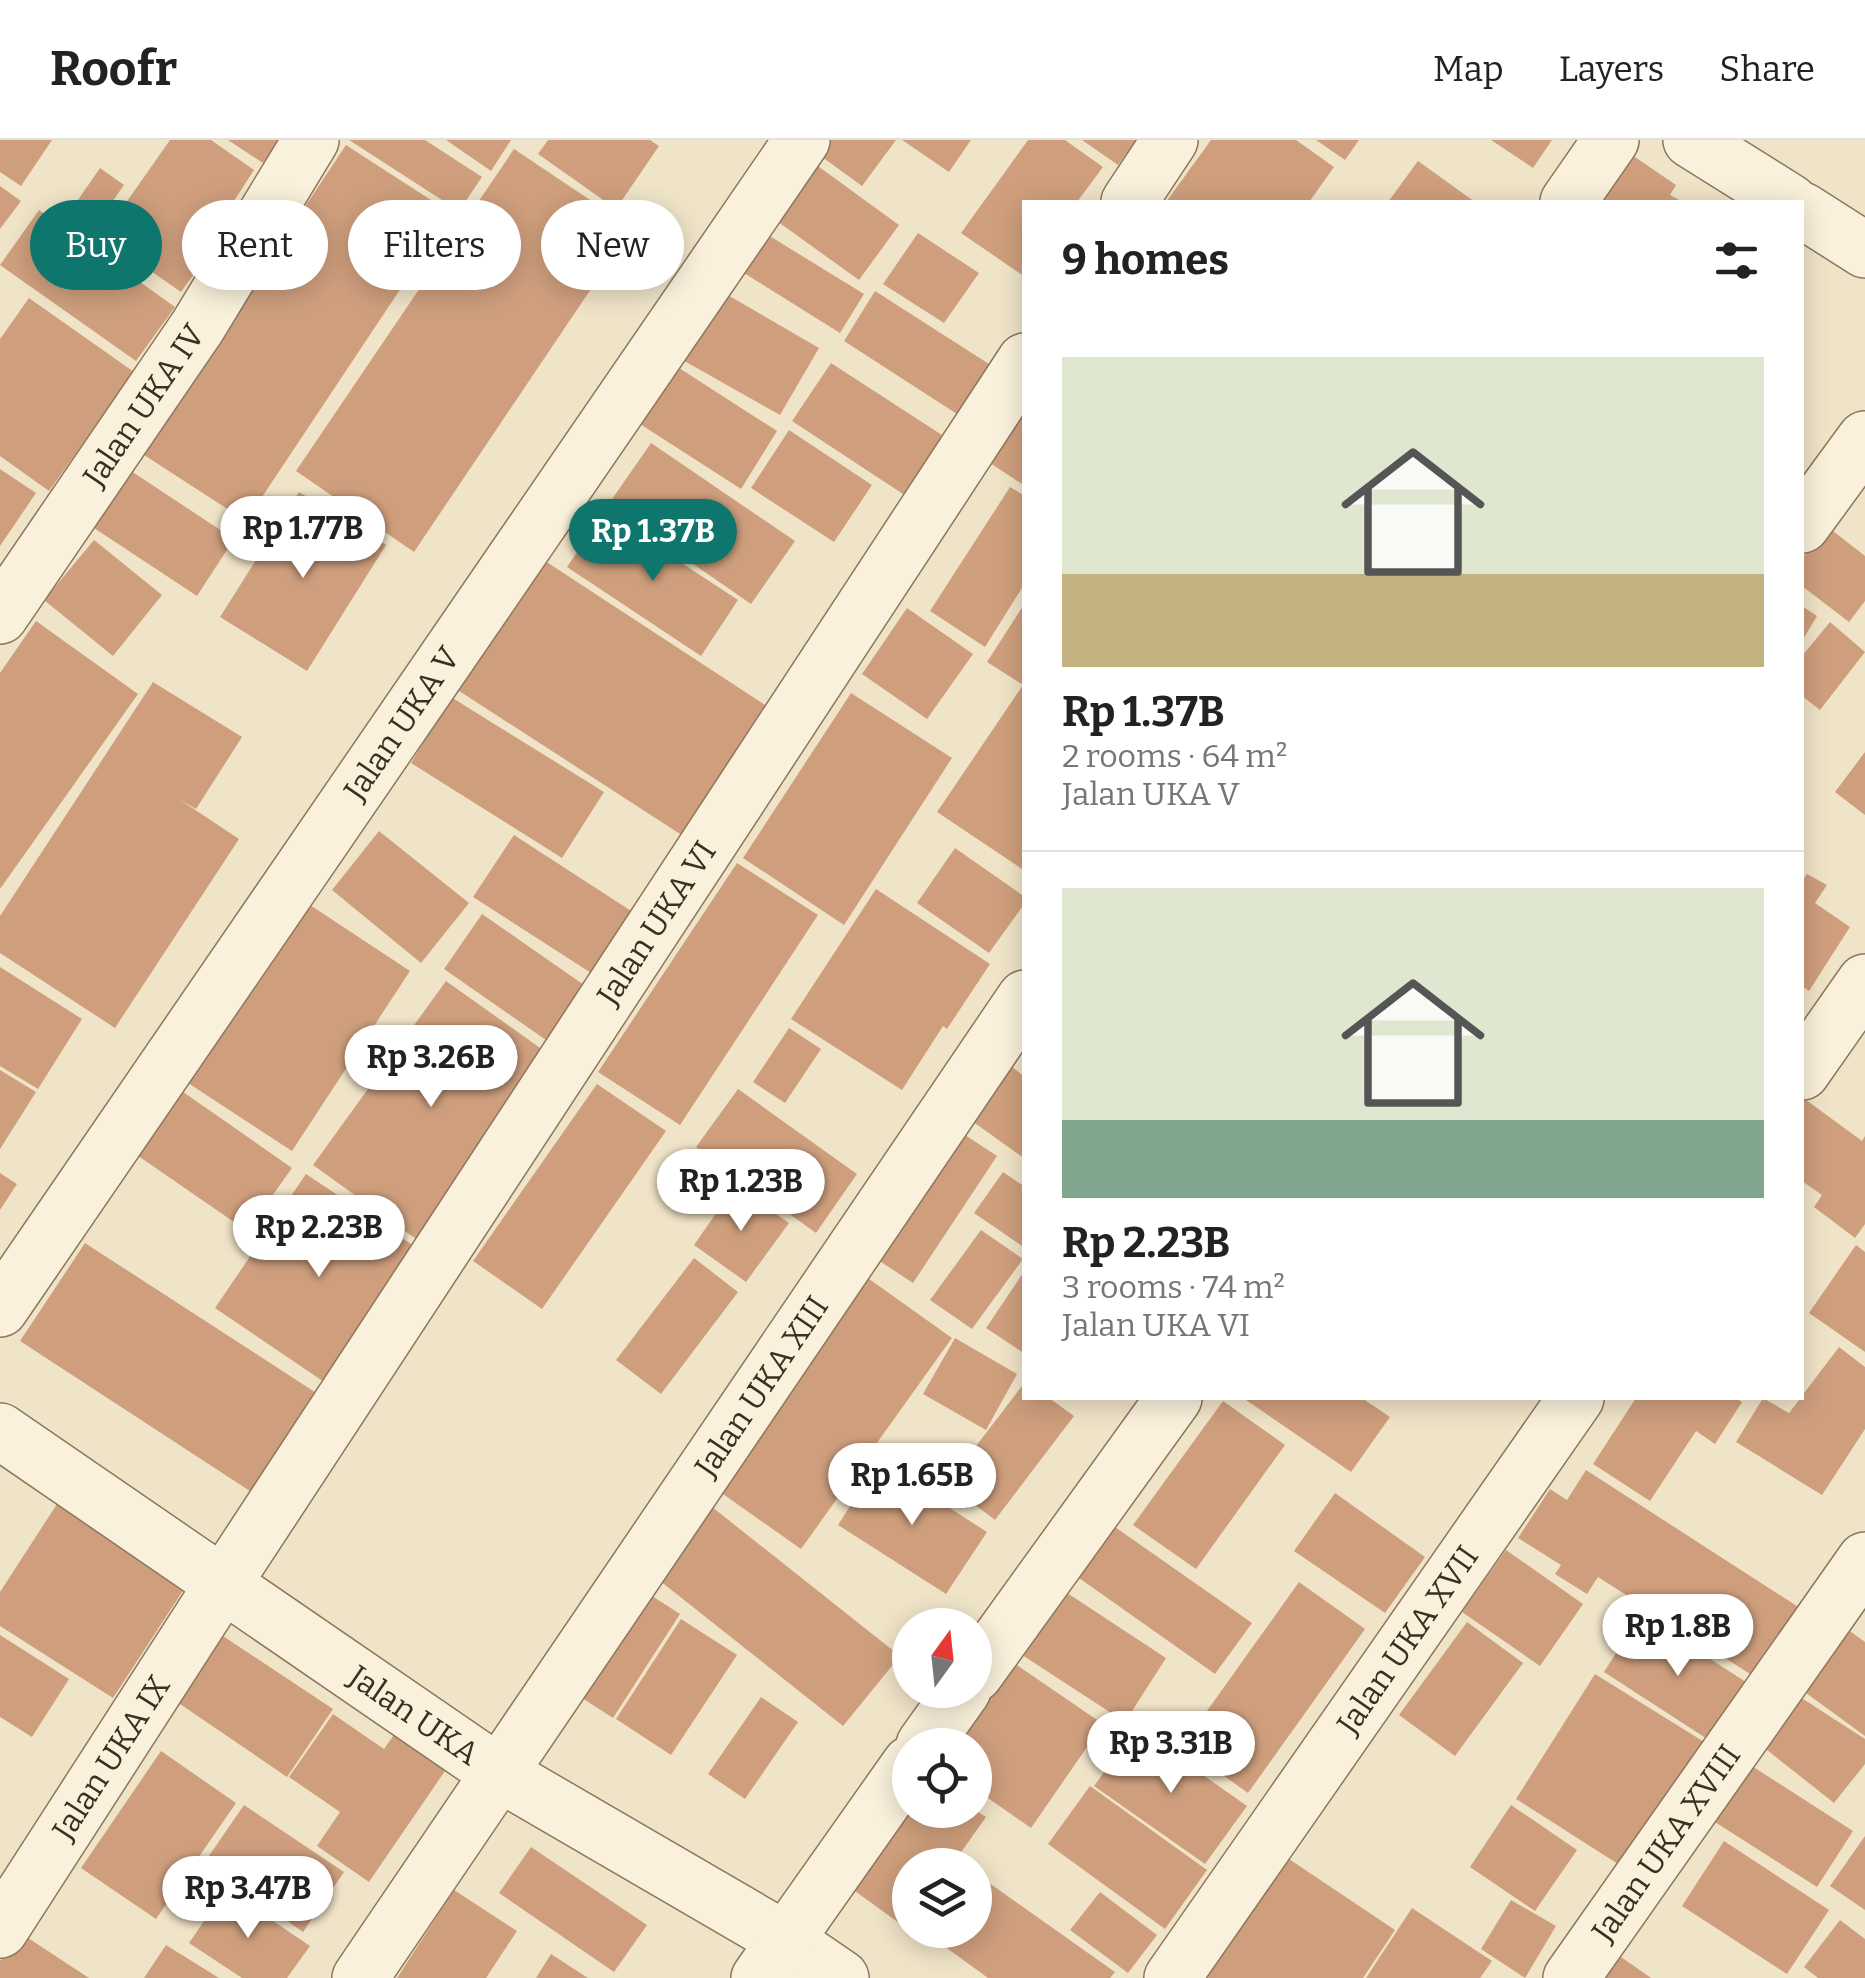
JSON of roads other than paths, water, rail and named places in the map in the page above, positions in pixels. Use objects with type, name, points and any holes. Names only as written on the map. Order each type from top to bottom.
[{"type":"street","name":"Jalan UKA IV","points":[[0,616],[198,326],[312,140]]},
{"type":"street","name":"Jalan UKA V","points":[[0,1309],[802,140]]},
{"type":"street","points":[[1130,200],[1170,140]]},
{"type":"street","points":[[1569,200],[1610,140]]},
{"type":"street","points":[[1690,140],[1787,200]]},
{"type":"street","points":[[1804,211],[1865,250]]},
{"type":"street","name":"Jalan UKA VI","points":[[223,1584],[1022,366]]},
{"type":"street","points":[[1804,522],[1865,438]]},
{"type":"street","points":[[1804,1069],[1865,982]]},
{"type":"street","name":"Jalan UKA XIII","points":[[360,1978],[1022,1002]]},
{"type":"street","points":[[992,1650],[1173,1400]]},
{"type":"street","name":"Jalan UKA XVII","points":[[1172,1978],[1575,1400]]},
{"type":"street","name":"Jalan UKA","points":[[0,1431],[772,1959],[841,1978]]},
{"type":"street","name":"Jalan UKA XVIII","points":[[1571,1978],[1865,1560]]},
{"type":"street","name":"Jalan UKA IX","points":[[0,1930],[223,1584]]},
{"type":"street","points":[[772,1959],[892,1789]]}]
